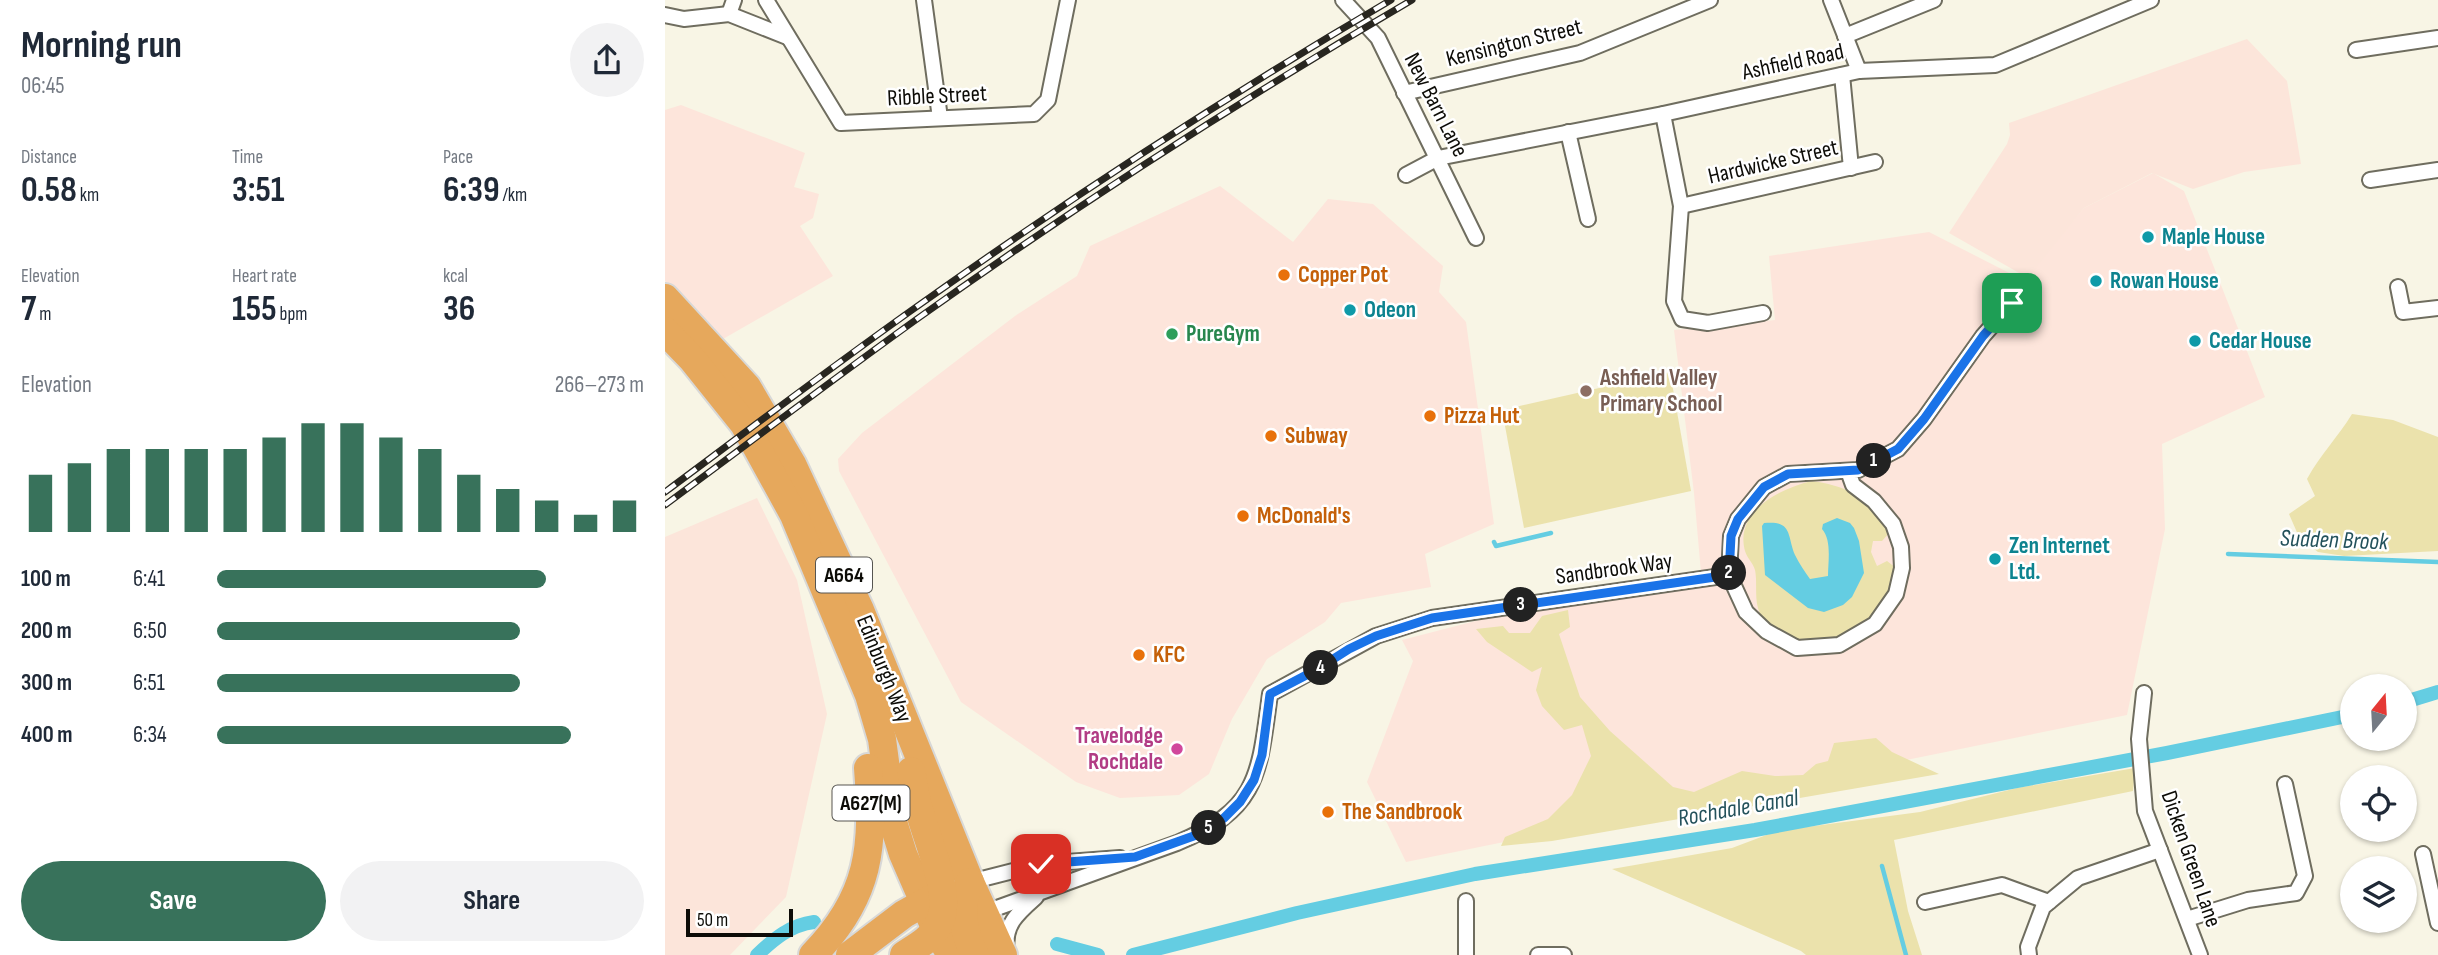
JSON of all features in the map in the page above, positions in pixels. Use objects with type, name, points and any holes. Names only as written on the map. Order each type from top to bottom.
[{"type":"highway","name":"Edinburgh Way","points":[[665,298],[747,387],[792,464],[860,610],[970,882],[973,917],[1005,955]]},
{"type":"highway","name":"Edinburgh Way","points":[[665,331],[692,359],[744,424],[794,515],[869,695],[882,739],[893,822],[903,854],[933,898],[936,930],[951,955]]},
{"type":"highway","name":"A627(M)","points":[[813,955],[836,931],[849,911],[866,867],[870,843],[868,768],[845,636]]},
{"type":"highway","points":[[899,706],[918,808],[935,859],[933,898]]},
{"type":"highway","points":[[849,955],[904,914],[970,882]]},
{"type":"highway","points":[[905,955],[936,930],[973,917]]},
{"type":"highway","name":"A664","points":[[973,917],[964,932],[975,955]]},
{"type":"street","points":[[766,0],[787,37]]},
{"type":"street","points":[[924,0],[940,118]]},
{"type":"street","name":"Ribble Street","points":[[787,37],[841,122],[1034,114],[1048,100],[1068,0]]},
{"type":"street","name":"New Barn Lane","points":[[1343,0],[1378,38],[1476,238]]},
{"type":"street","name":"Kensington Street","points":[[1404,93],[1580,53],[1710,0]]},
{"type":"street","points":[[1831,0],[1859,71]]},
{"type":"street","points":[[1845,36],[1934,0]]},
{"type":"street","name":"Ashfield Road","points":[[1406,175],[1438,158],[1663,114],[1859,71],[1995,65],[2134,3],[2151,0]]},
{"type":"street","points":[[665,15],[684,19],[731,7],[787,37]]},
{"type":"street","points":[[2356,50],[2438,38]]},
{"type":"street","points":[[1842,75],[1851,168]]},
{"type":"street","points":[[1663,114],[1681,206],[1674,301],[1682,319],[1708,323],[1763,313]]},
{"type":"street","points":[[1568,132],[1588,219]]},
{"type":"street","name":"Hardwicke Street","points":[[1681,206],[1875,162]]},
{"type":"street","points":[[2370,180],[2438,170]]},
{"type":"street","points":[[2398,287],[2403,312],[2438,308]]},
{"type":"street","points":[[1848,471],[1853,485],[1874,501],[1893,524],[1901,547],[1902,568],[1896,594],[1875,624],[1839,645],[1797,649],[1766,631],[1746,612],[1729,575],[1731,536],[1738,519],[1764,487],[1788,474],[1858,470],[1898,449],[1924,419],[1983,336],[2012,303]]},
{"type":"street","name":"Sandbrook Way","points":[[973,917],[1202,833],[1224,818],[1240,802],[1254,780],[1262,755],[1270,694],[1349,649],[1387,631],[1432,618],[1729,575]]},
{"type":"street","name":"Dicken Green Lane","points":[[2144,694],[2139,739],[2145,811],[2200,955]]},
{"type":"street","points":[[2187,919],[2248,900],[2296,893],[2305,876],[2285,783]]},
{"type":"street","points":[[2029,955],[2028,947],[2043,907],[2078,878],[2160,850]]},
{"type":"street","points":[[2423,854],[2438,923]]},
{"type":"street","points":[[970,882],[1041,864],[1135,857]]},
{"type":"street","points":[[1926,902],[2003,885],[2049,902]]},
{"type":"street","name":"Sandbrook Way","points":[[1005,955],[1008,926],[1042,892]]},
{"type":"street","points":[[1466,901],[1466,955]]},
{"type":"street","points":[[1538,955],[1564,955]]},
{"type":"shaded area","points":[[2247,39],[2287,81],[2301,164],[2244,172],[2193,189],[2152,173],[2084,208],[2028,278],[1949,233],[2007,144],[2010,135],[2009,123]]},
{"type":"shaded area","points":[[681,105],[805,153],[794,187],[819,194],[813,218],[800,226],[833,276],[723,339],[665,281],[665,110]]},
{"type":"shaded area","points":[[2153,173],[2184,191],[2265,397],[2162,444],[2165,529],[2127,715],[1406,862],[1367,782],[1413,661],[1402,640],[1487,618],[1702,584],[1674,330],[1775,320],[1769,256],[1929,232],[2023,280],[2084,208]]},
{"type":"shaded area","points":[[1220,186],[1293,242],[1328,199],[1373,204],[1443,266],[1439,292],[1466,322],[1494,524],[1425,554],[1431,587],[1341,603],[1325,622],[1267,659],[1232,719],[1209,774],[1179,795],[1120,798],[1076,782],[961,702],[839,471],[838,459],[862,433],[1015,316],[1077,276],[1090,246]]},
{"type":"shaded area","points":[[1670,372],[1691,491],[1524,528],[1502,410]]},
{"type":"shaded area","points":[[2352,414],[2393,420],[2438,437],[2438,551],[2344,556],[2318,552],[2299,537],[2289,514],[2315,496],[2307,479]]},
{"type":"shaded area","points":[[1812,481],[1848,491],[1874,511],[1890,532],[1882,541],[1873,541],[1871,552],[1877,566],[1887,561],[1896,568],[1883,603],[1870,620],[1845,635],[1815,640],[1785,635],[1772,628],[1762,617],[1757,600],[1755,570],[1745,551],[1743,537],[1746,524],[1763,504],[1787,489]]},
{"type":"shaded area","points":[[757,498],[797,580],[827,714],[786,897],[730,955],[665,955],[665,537]]},
{"type":"shaded area","points":[[1568,610],[1570,627],[1559,634],[1580,697],[1610,731],[1673,787],[1694,792],[1742,771],[1775,776],[1803,775],[1816,764],[1828,761],[1834,743],[1876,738],[1892,752],[1939,774],[1552,841],[1501,846],[1505,837],[1548,819],[1572,795],[1591,756],[1582,725],[1564,730],[1542,706],[1536,690],[1542,667],[1532,672],[1487,642],[1476,629],[1503,626],[1509,633],[1530,633],[1542,616]]},
{"type":"shaded area","points":[[2135,768],[2133,791],[1894,840],[1908,911],[1922,955],[1806,955],[1612,869],[1732,848],[1777,831],[1920,812],[2017,788]]},
{"type":"water","points":[[1837,518],[1850,523],[1854,528],[1864,573],[1852,597],[1843,605],[1824,612],[1808,608],[1765,575],[1762,526],[1764,523],[1773,523],[1784,527],[1795,555],[1810,579],[1828,576],[1828,545],[1822,529],[1823,524]]},
{"type":"waterway","name":"Sudden Brook","points":[[1494,542],[1496,546],[1551,533]]},
{"type":"waterway","name":"Sudden Brook","points":[[2228,554],[2438,562]]},
{"type":"waterway","name":"Rochdale Canal","points":[[2417,698],[2438,692]]},
{"type":"waterway","name":"Rochdale Canal","points":[[1133,955],[1297,913],[1475,874],[1755,830],[2167,753],[2340,717]]},
{"type":"waterway","points":[[1882,866],[1906,955]]},
{"type":"waterway","name":"Rochdale Canal","points":[[757,955],[776,938],[814,922]]},
{"type":"waterway","name":"Rochdale Canal","points":[[1057,944],[1098,955]]},
{"type":"railway","points":[[665,492],[881,332],[1029,229],[1208,111],[1391,0]]},
{"type":"railway","points":[[665,505],[885,342],[1038,235],[1223,114],[1412,0]]},
{"type":"place","name":"Maple House","points":[[2148,237]]},
{"type":"place","name":"Copper Pot","points":[[1284,275]]},
{"type":"place","name":"Rowan House","points":[[2096,281]]},
{"type":"place","name":"Odeon","points":[[1350,310]]},
{"type":"place","name":"PureGym","points":[[1172,334]]},
{"type":"place","name":"Cedar House","points":[[2195,341]]},
{"type":"place","name":"Ashfield Valley Primary School","points":[[1586,391]]},
{"type":"place","name":"Pizza Hut","points":[[1430,416]]},
{"type":"place","name":"Subway","points":[[1271,436]]},
{"type":"place","name":"McDonald's","points":[[1243,516]]},
{"type":"place","name":"Zen Internet Ltd.","points":[[1995,559]]},
{"type":"place","name":"KFC","points":[[1139,655]]},
{"type":"place","name":"Travelodge Rochdale","points":[[1177,749]]},
{"type":"place","name":"The Sandbrook","points":[[1328,812]]},
{"type":"route","points":[[1041,864],[1135,857],[1202,833],[1224,818],[1240,802],[1254,780],[1262,755],[1270,694],[1349,649],[1387,631],[1432,618],[1729,575],[1731,536],[1748,504],[1764,487],[1788,474],[1858,470],[1898,449],[1924,419],[1983,336],[2012,303]]}]
